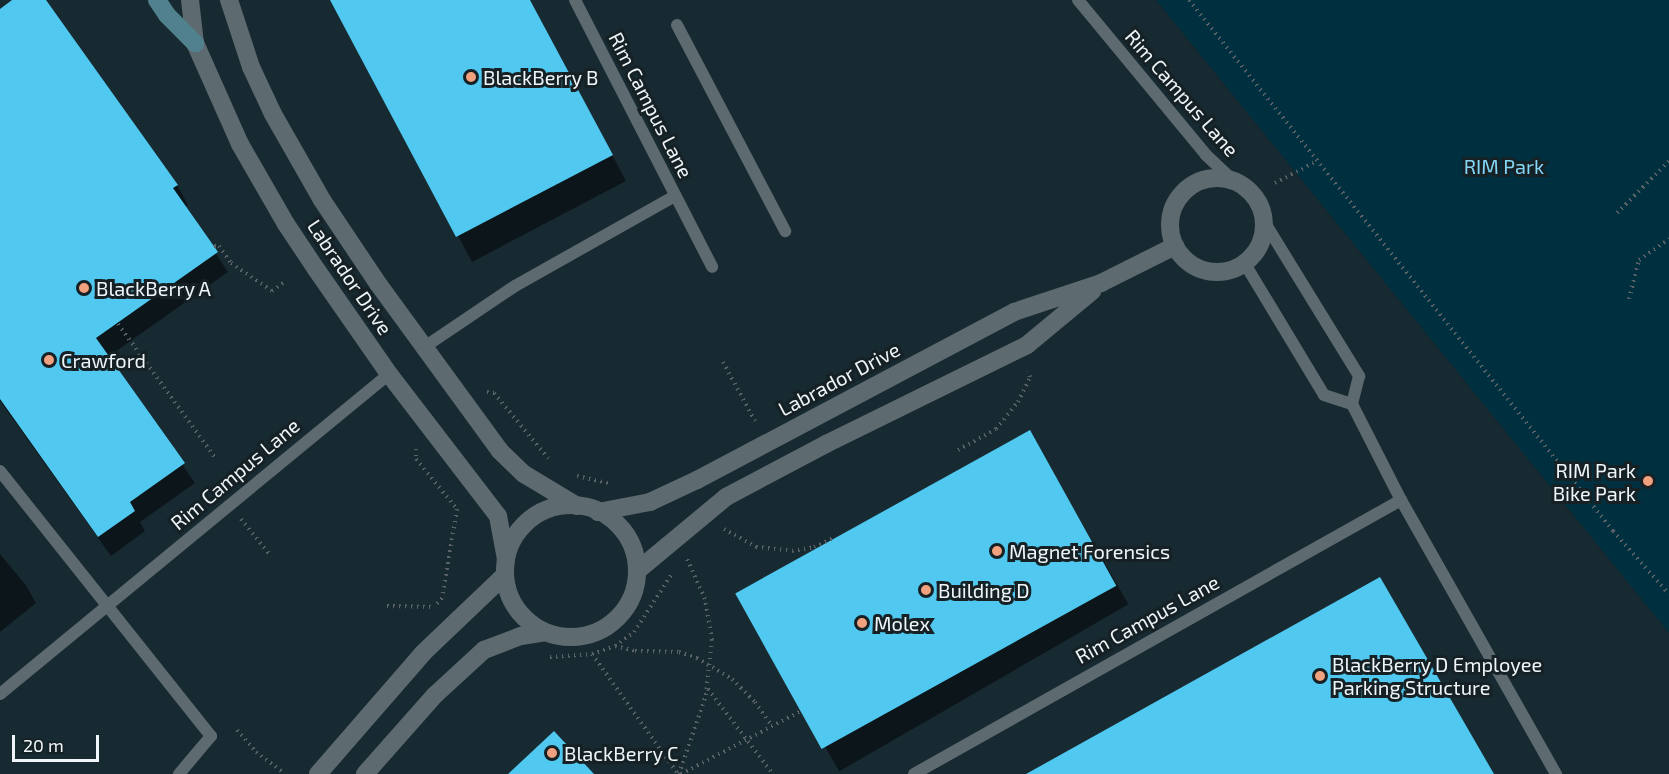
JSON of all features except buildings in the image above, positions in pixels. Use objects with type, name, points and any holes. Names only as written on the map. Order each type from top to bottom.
[{"type":"main road","points":[[157,0],[167,15],[195,43]]},
{"type":"street","name":"Labrador Drive","points":[[190,0],[195,43],[240,144],[286,224],[389,374],[498,516],[506,567]]},
{"type":"street","name":"Labrador Drive","points":[[229,0],[251,67],[273,114],[322,200],[423,348],[500,451],[524,474],[576,506]]},
{"type":"street","points":[[1213,179],[1235,182],[1256,198],[1264,223],[1263,239],[1256,253],[1245,264],[1230,271],[1214,273],[1198,269],[1184,259],[1175,246],[1170,224],[1172,213],[1183,193],[1192,186],[1213,179]]},
{"type":"street","name":"Labrador Drive","points":[[598,512],[650,502],[1014,312],[1101,283],[1175,246]]},
{"type":"street","name":"Labrador Drive","points":[[637,571],[726,497],[826,444],[1027,345],[1101,283]]},
{"type":"street","points":[[576,506],[598,512],[614,522],[626,536],[636,559],[637,571],[632,597],[617,618],[596,632],[571,637],[545,632],[530,623],[517,609],[509,593],[506,567],[517,534],[526,524],[549,509],[576,506]]},
{"type":"street","points":[[318,774],[423,653],[506,567]]},
{"type":"street","points":[[365,774],[435,695],[484,650],[521,636],[545,632]]},
{"type":"lane","name":"Rim Campus Lane","points":[[575,0],[712,267]]},
{"type":"lane","name":"Rim Campus Lane","points":[[1078,0],[1206,155],[1235,182]]},
{"type":"lane","points":[[677,25],[785,231]]},
{"type":"lane","name":"Rim Campus Lane","points":[[423,348],[514,286],[675,196]]},
{"type":"lane","points":[[1264,223],[1359,376],[1352,404],[1401,500],[1556,774]]},
{"type":"lane","points":[[1245,264],[1324,395],[1352,404]]},
{"type":"lane","name":"Rim Campus Lane","points":[[0,694],[389,374]]},
{"type":"lane","points":[[0,471],[211,736],[179,774]]},
{"type":"lane","name":"Rim Campus Lane","points":[[914,774],[1401,500]]},
{"type":"path","points":[[1189,0],[1613,531],[1669,594]]},
{"type":"path","points":[[1275,183],[1317,160]]},
{"type":"path","points":[[1617,213],[1669,160]]},
{"type":"path","points":[[1629,300],[1639,260],[1669,239]]},
{"type":"path","points":[[214,246],[219,246],[231,263],[272,291],[286,281]]},
{"type":"path","points":[[118,324],[216,459]]},
{"type":"path","points":[[723,362],[755,421]]},
{"type":"path","points":[[958,450],[996,429],[1018,402],[1030,377],[1027,367]]},
{"type":"path","points":[[494,393],[541,452],[553,463]]},
{"type":"path","points":[[416,459],[457,509],[442,598],[429,614]]},
{"type":"path","points":[[568,473],[590,481],[622,483]]},
{"type":"path","points":[[241,519],[271,556]]},
{"type":"path","points":[[721,526],[756,547],[783,550],[814,547],[833,538]]},
{"type":"path","points":[[680,774],[693,740],[707,688],[712,640],[705,599],[687,558]]},
{"type":"path","points":[[387,606],[434,607]]},
{"type":"path","points":[[615,646],[635,651],[679,652],[711,665],[732,679],[755,702],[772,726]]},
{"type":"path","points":[[592,654],[680,774]]},
{"type":"path","points":[[707,688],[773,774]]},
{"type":"path","points":[[680,774],[801,711]]},
{"type":"path","points":[[237,730],[256,752],[285,774]]},
{"type":"shaded area","points":[[0,0],[1156,0],[1669,633],[1669,774],[0,774]]},
{"type":"green space","name":"RIM Park","points":[[1156,0],[1669,0],[1669,633]]},
{"type":"place","name":"BlackBerry B","points":[[471,77]]},
{"type":"place","name":"BlackBerry A","points":[[84,288]]},
{"type":"place","name":"Crawford","points":[[49,360]]},
{"type":"place","name":"RIM Park Bike Park","points":[[1648,481]]},
{"type":"place","name":"Magnet Forensics","points":[[997,551]]},
{"type":"place","name":"Building D","points":[[926,590]]},
{"type":"place","name":"Molex","points":[[862,623]]},
{"type":"place","name":"BlackBerry D Employee Parking Structure","points":[[1320,676]]},
{"type":"place","name":"BlackBerry C","points":[[552,753]]}]
